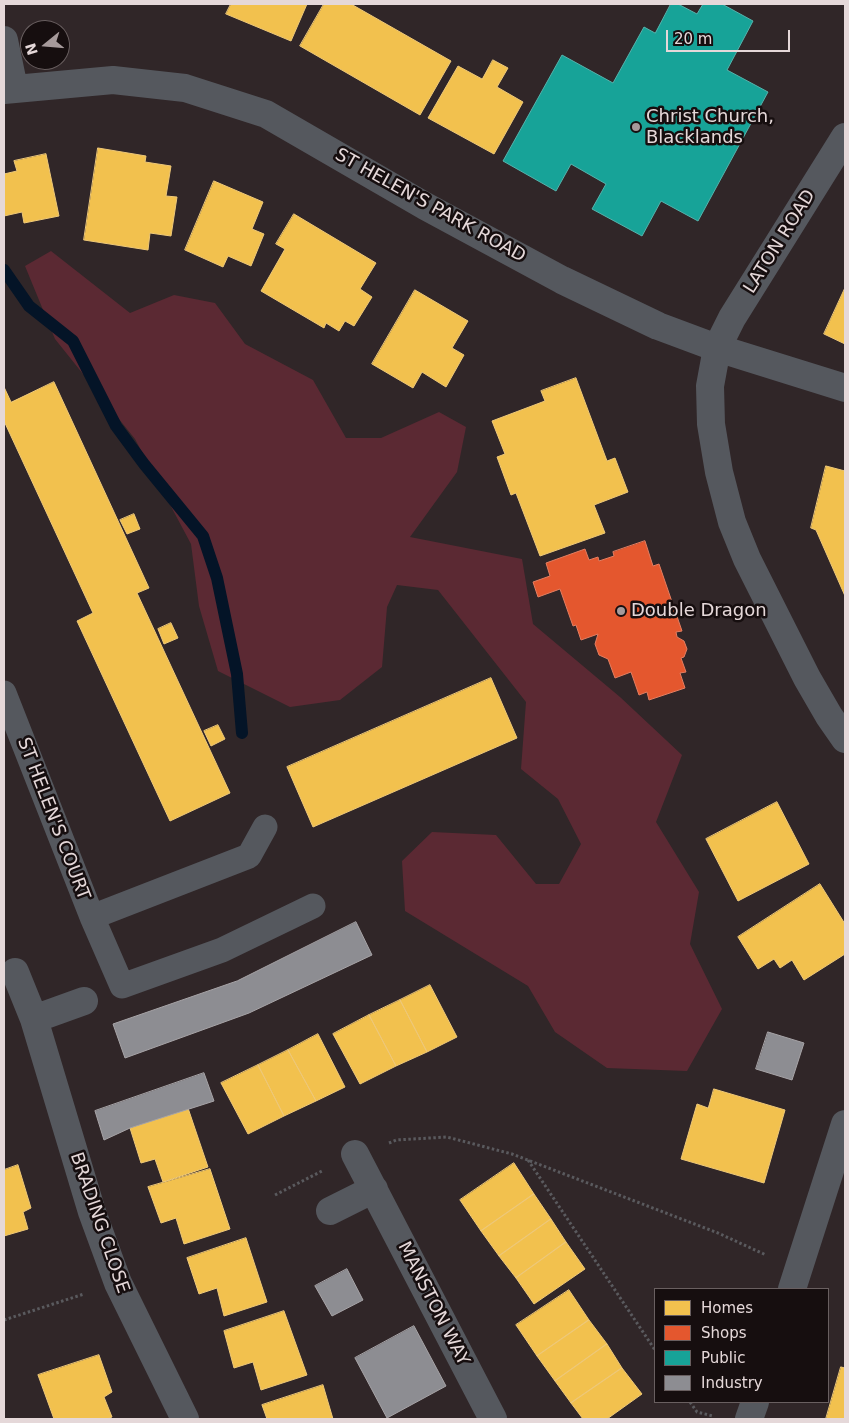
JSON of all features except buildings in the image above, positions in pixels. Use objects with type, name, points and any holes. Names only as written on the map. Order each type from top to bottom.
[{"type":"street","points":[[4,40],[9,89]]},
{"type":"street","name":"ST HELEN'S PARK ROAD","points":[[9,89],[113,80],[186,88],[266,114],[425,206],[562,280],[658,326],[717,348],[845,388]]},
{"type":"street","name":"LATON ROAD","points":[[845,137],[732,318],[717,348],[710,386],[711,424],[719,472],[732,522],[746,559],[807,678],[845,739]]},
{"type":"street","name":"BRADING CLOSE","points":[[15,972],[34,1019],[92,1212],[118,1283],[185,1419]]},
{"type":"street","points":[[34,1019],[84,1002]]},
{"type":"street","points":[[795,1280],[845,1124]]},
{"type":"street","name":"MANSTON WAY","points":[[355,1154],[493,1419]]},
{"type":"street","points":[[330,1211],[374,1190]]},
{"type":"street","points":[[749,1419],[755,1403]]},
{"type":"lane","name":"ST HELEN'S COURT","points":[[4,693],[92,917],[122,986],[222,950],[313,906]]},
{"type":"lane","points":[[92,917],[249,856],[265,827]]},
{"type":"path","points":[[275,1195],[355,1154],[396,1140],[447,1137],[512,1154],[718,1233],[795,1280]]},
{"type":"path","points":[[528,1160],[654,1349]]},
{"type":"path","points":[[4,1320],[118,1283]]},
{"type":"path","points":[[691,1403],[697,1412],[716,1417]]},
{"type":"shaded area","points":[[51,251],[130,313],[174,295],[215,303],[245,344],[313,380],[346,438],[381,438],[439,412],[466,427],[457,472],[410,537],[522,559],[533,624],[620,697],[682,755],[656,822],[699,892],[690,944],[722,1009],[687,1071],[607,1068],[555,1032],[528,986],[405,911],[402,861],[432,832],[496,835],[536,884],[559,884],[581,844],[558,799],[521,769],[526,702],[438,590],[397,585],[387,607],[382,667],[340,700],[290,707],[218,671],[199,606],[191,544],[135,439],[55,339],[25,266]]},
{"type":"waterway","points":[[4,270],[29,306],[73,341],[116,426],[144,464],[203,536],[217,578],[237,674],[242,733]]},
{"type":"place","name":"Christ Church, Blacklands","points":[[636,127]]},
{"type":"place","name":"Double Dragon","points":[[621,611]]}]
